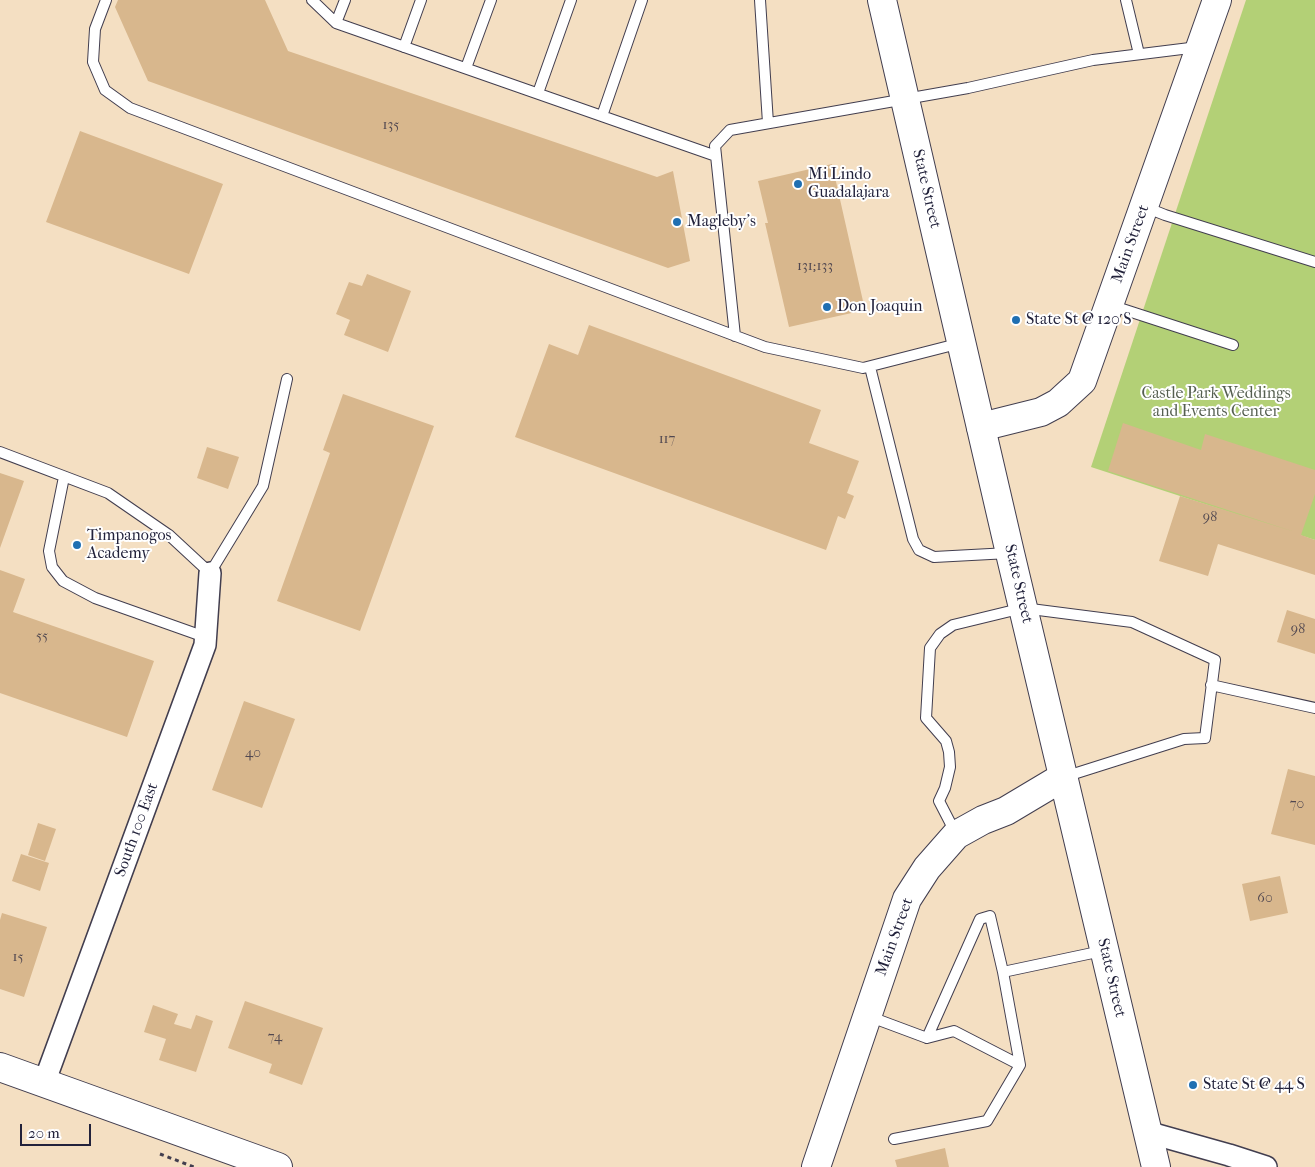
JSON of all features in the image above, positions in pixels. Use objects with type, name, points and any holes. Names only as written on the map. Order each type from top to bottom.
[{"type":"street","name":"State Street","points":[[882,0],[1010,553],[1156,1167]]},
{"type":"street","name":"Main Street","points":[[981,427],[1041,412],[1058,403],[1082,381],[1217,0]]},
{"type":"street","name":"South 100 East","points":[[44,1083],[205,645],[210,573]]},
{"type":"street","name":"Main Street","points":[[816,1167],[907,899],[927,868],[956,835],[983,820],[1006,811],[1063,777]]},
{"type":"street","points":[[0,1066],[278,1167]]},
{"type":"street","points":[[1147,1132],[1229,1154],[1266,1167]]},
{"type":"lane","points":[[106,0],[96,29],[93,62],[105,90],[130,108],[765,347],[864,368],[962,343]]},
{"type":"lane","points":[[312,0],[336,23],[716,156]]},
{"type":"lane","points":[[336,23],[345,0]]},
{"type":"lane","points":[[404,47],[421,0]]},
{"type":"lane","points":[[466,68],[491,0]]},
{"type":"lane","points":[[538,93],[571,0]]},
{"type":"lane","points":[[602,116],[642,0]]},
{"type":"lane","points":[[760,0],[768,123]]},
{"type":"lane","points":[[1126,0],[1139,54]]},
{"type":"lane","points":[[735,336],[715,146],[730,130],[968,88],[1093,60],[1201,47]]},
{"type":"lane","points":[[1144,206],[1165,215],[1315,262]]},
{"type":"lane","points":[[1109,305],[1233,345]]},
{"type":"lane","points":[[870,367],[913,539],[918,550],[934,557],[1010,553]]},
{"type":"lane","points":[[0,452],[108,493],[169,535],[210,573],[262,486],[287,379]]},
{"type":"lane","points":[[64,477],[49,551],[52,567],[63,581],[96,598],[206,637]]},
{"type":"lane","points":[[956,835],[939,801],[945,788],[950,766],[949,752],[946,741],[926,718],[930,648],[940,634],[953,625],[1024,608],[1132,622],[1215,660],[1205,738],[1184,739],[1063,777]]},
{"type":"lane","points":[[1212,685],[1315,708]]},
{"type":"lane","points":[[894,1139],[987,1121],[1020,1065],[1003,972],[990,916],[980,919],[928,1038]]},
{"type":"lane","points":[[1003,972],[1104,950]]},
{"type":"lane","points":[[867,1016],[928,1038],[954,1031],[1020,1065]]},
{"type":"green space","name":"Castle Park Weddings and Events Center","points":[[1246,0],[1315,0],[1315,540],[1091,467]]},
{"type":"building","points":[[118,0],[265,0],[288,51],[657,177],[673,171],[690,261],[668,268],[148,81],[115,7]]},
{"type":"building","points":[[80,131],[223,184],[189,274],[46,222]]},
{"type":"building","points":[[832,164],[865,310],[789,327],[765,223],[768,223],[758,181]]},
{"type":"building","points":[[367,274],[411,291],[388,352],[344,335],[350,320],[336,314],[349,282],[362,286]]},
{"type":"building","points":[[589,325],[821,410],[809,443],[859,461],[847,493],[854,496],[845,519],[838,516],[826,550],[515,437],[549,344],[578,355]]},
{"type":"building","points":[[343,394],[434,426],[360,631],[277,601],[330,453],[323,450]]},
{"type":"building","points":[[1123,423],[1201,450],[1205,434],[1315,470],[1315,494],[1301,535],[1315,540],[1315,575],[1218,544],[1208,576],[1159,561],[1180,496],[1295,532],[1108,471]]},
{"type":"building","points":[[207,447],[239,457],[228,489],[197,478]]},
{"type":"building","points":[[0,473],[24,481],[0,548]]},
{"type":"building","points":[[0,570],[25,579],[13,612],[154,661],[127,737],[0,693]]},
{"type":"building","points":[[1287,610],[1315,619],[1315,654],[1277,642]]},
{"type":"building","points":[[244,701],[295,719],[262,808],[212,790]]},
{"type":"building","points":[[1288,769],[1315,776],[1315,845],[1271,834]]},
{"type":"building","points":[[38,823],[56,829],[45,861],[28,855]]},
{"type":"building","points":[[21,854],[49,863],[40,891],[12,881]]},
{"type":"building","points":[[1280,876],[1288,913],[1250,921],[1242,884]]},
{"type":"building","points":[[2,913],[47,927],[24,997],[0,989],[0,920]]},
{"type":"building","points":[[245,1001],[323,1028],[302,1085],[269,1073],[272,1064],[228,1048]]},
{"type":"building","points":[[153,1005],[178,1014],[174,1024],[191,1029],[196,1015],[213,1021],[196,1072],[159,1060],[166,1039],[144,1032]]},
{"type":"building","points":[[945,1148],[949,1167],[897,1167],[895,1160]]},
{"type":"place","name":"Mi Lindo Guadalajara","points":[[798,184]]},
{"type":"place","name":"Magleby's","points":[[677,222]]},
{"type":"place","name":"Don Joaquin","points":[[827,307]]},
{"type":"place","name":"State St @ 120 S","points":[[1016,320]]},
{"type":"place","name":"Timpanogos Academy","points":[[77,545]]},
{"type":"place","name":"State St @ 44 S","points":[[1193,1085]]}]
